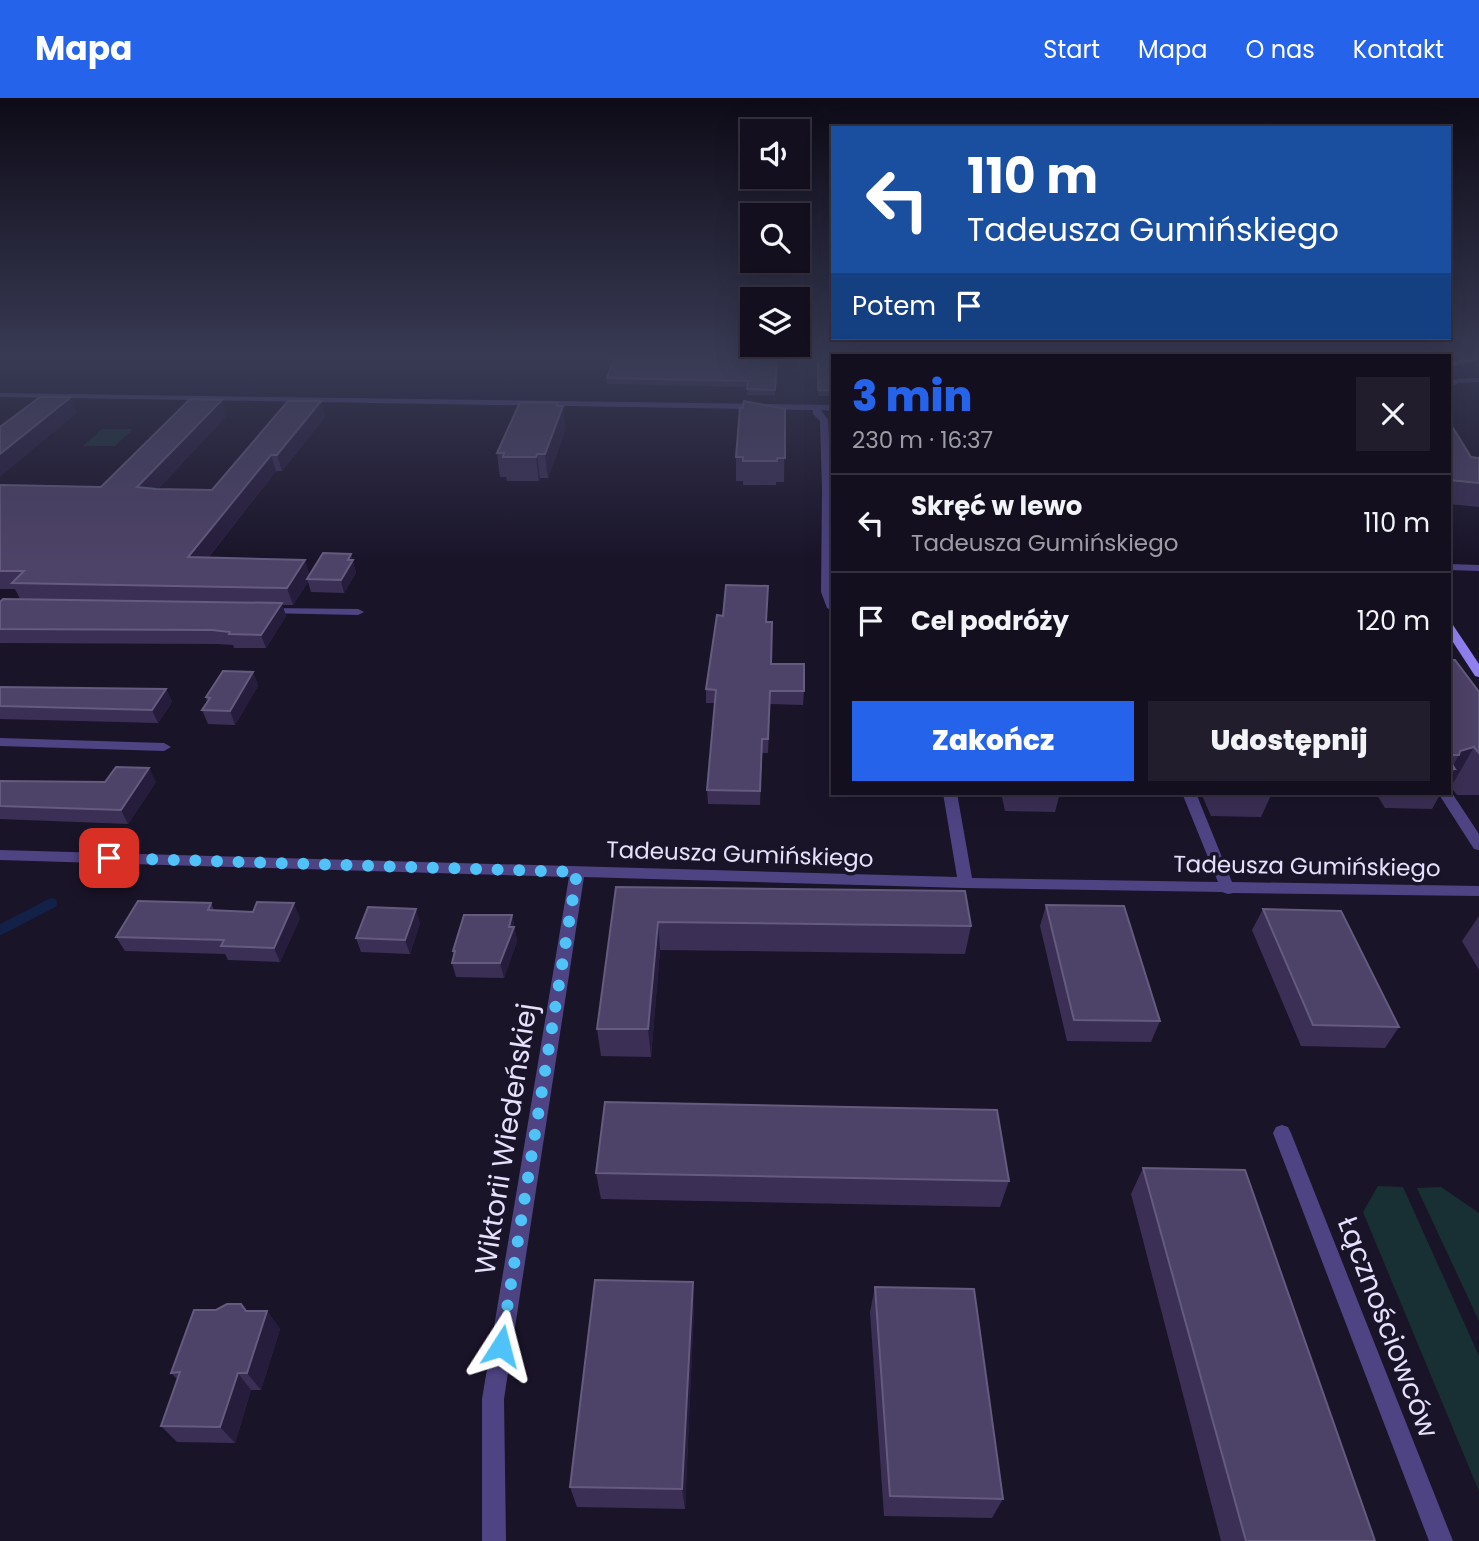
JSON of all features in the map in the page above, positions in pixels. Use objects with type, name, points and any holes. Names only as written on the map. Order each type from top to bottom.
[{"type":"street","points":[[824,425],[830,578],[827,592],[831,603]]},
{"type":"street","points":[[1451,567],[1479,568]]},
{"type":"street","points":[[248,610],[358,612]]},
{"type":"street","points":[[1451,630],[1479,673]]},
{"type":"street","points":[[0,742],[164,747]]},
{"type":"street","points":[[950,795],[965,883]]},
{"type":"street","points":[[1190,795],[1228,889]]},
{"type":"street","points":[[1446,795],[1479,845]]},
{"type":"street","name":"Tadeusza Gumińskiego","points":[[0,855],[965,883],[1479,891]]},
{"type":"street","name":"Wiktorii Wiedeńskiej","points":[[494,1541],[493,1399],[577,872]]},
{"type":"street","name":"Łącznościowców","points":[[1282,1133],[1441,1541]]},
{"type":"green space","points":[[102,429],[133,429],[115,446],[83,446]]},
{"type":"green space","points":[[1378,1186],[1403,1187],[1479,1356],[1479,1491],[1363,1212]]},
{"type":"green space","points":[[1441,1187],[1479,1213],[1479,1321],[1417,1188]]},
{"type":"building","points":[[2,425],[36,425],[0,454]]},
{"type":"building","points":[[163,425],[197,425],[137,487],[212,490],[267,425],[301,425],[277,455],[271,455],[188,557],[305,560],[287,588],[12,583],[24,571],[0,571],[0,485],[101,487]]},
{"type":"building","points":[[509,425],[556,425],[545,454],[537,454],[536,457],[503,457],[504,453],[497,453]]},
{"type":"building","points":[[739,425],[785,425],[785,458],[777,458],[777,461],[743,461],[743,457],[736,457]]},
{"type":"building","points":[[1451,425],[1471,457],[1479,458],[1479,483],[1451,480]]},
{"type":"building","points":[[323,553],[351,554],[348,560],[353,560],[341,580],[307,579]]},
{"type":"building","points":[[726,585],[768,586],[766,622],[772,622],[771,664],[804,664],[804,691],[770,691],[768,739],[762,739],[760,791],[707,790],[716,690],[706,689],[717,615],[723,616]]},
{"type":"building","points":[[3,599],[282,603],[261,635],[229,634],[230,632],[212,630],[0,629],[0,602]]},
{"type":"building","points":[[1451,660],[1455,660],[1479,692],[1479,753],[1474,747],[1460,751],[1459,755],[1451,755]]},
{"type":"building","points":[[223,671],[253,672],[230,711],[202,710],[210,698],[206,697]]},
{"type":"building","points":[[0,687],[166,689],[152,710],[0,706]]},
{"type":"building","points":[[116,767],[149,768],[121,810],[0,806],[0,781],[105,782]]},
{"type":"building","points":[[616,887],[965,891],[971,926],[658,922],[648,1029],[597,1029]]},
{"type":"building","points":[[138,901],[211,903],[208,910],[253,912],[257,902],[294,903],[274,948],[221,946],[224,940],[116,937]]},
{"type":"building","points":[[1046,905],[1124,906],[1160,1021],[1074,1020]]},
{"type":"building","points":[[368,907],[416,909],[405,940],[356,938]]},
{"type":"building","points":[[1263,909],[1341,911],[1399,1027],[1313,1025]]},
{"type":"building","points":[[464,915],[512,915],[509,927],[514,927],[500,963],[452,963]]},
{"type":"building","points":[[605,1102],[997,1110],[1009,1181],[596,1173]]},
{"type":"building","points":[[1143,1168],[1245,1170],[1375,1541],[1246,1541]]},
{"type":"building","points":[[595,1280],[693,1282],[682,1489],[570,1487]]},
{"type":"building","points":[[875,1287],[974,1289],[1003,1499],[890,1496]]},
{"type":"building","points":[[227,1304],[241,1304],[246,1311],[267,1311],[247,1373],[238,1373],[220,1427],[161,1426],[180,1372],[171,1373],[194,1310],[216,1310]]},
{"type":"waterway","points":[[0,930],[52,903]]},
{"type":"waterway","points":[[49,905],[53,903]]},
{"type":"route","points":[[109,858],[577,872],[501,1346]]}]
